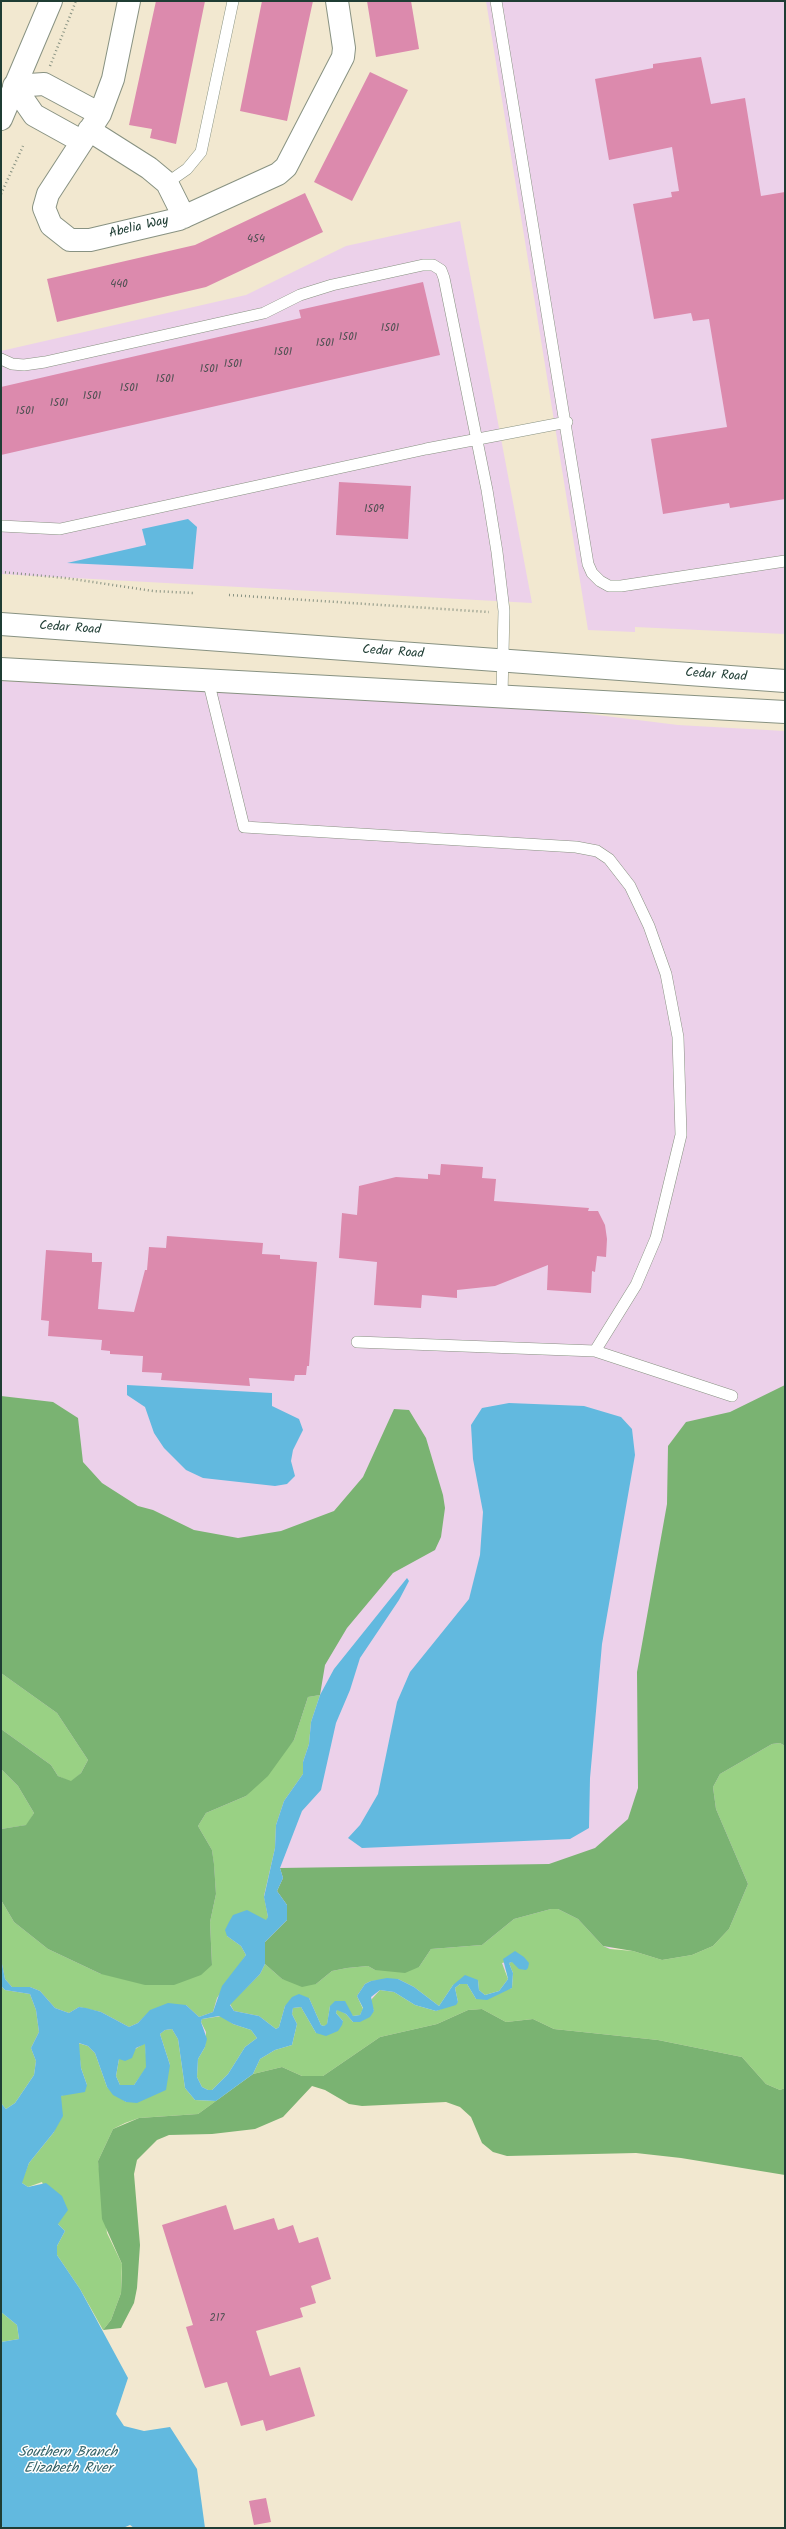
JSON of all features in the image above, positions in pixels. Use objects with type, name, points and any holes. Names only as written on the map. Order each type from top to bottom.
[{"type":"main road","points":[[1,119],[8,83],[51,1]]},
{"type":"main road","name":"Abelia Way","points":[[129,1],[113,79],[90,128],[48,194],[44,208],[46,218],[59,234],[70,240],[90,240],[184,217],[278,174],[286,167],[343,57],[344,48],[336,1]]},
{"type":"main road","points":[[8,83],[44,84],[90,128],[167,182],[184,217]]},
{"type":"main road","points":[[8,83],[34,115],[90,128]]},
{"type":"main road","name":"Cedar Road","points":[[1,624],[785,681]]},
{"type":"main road","points":[[1,669],[502,695],[785,712]]},
{"type":"lane","points":[[167,182],[187,169],[201,152],[233,1]]},
{"type":"lane","points":[[496,1],[567,422],[588,564],[592,573],[600,581],[609,586],[621,586],[785,560]]},
{"type":"lane","points":[[1,360],[24,365],[45,362],[264,313],[300,295],[332,285],[423,265],[434,265],[440,270],[444,278],[496,545],[504,613],[502,695]]},
{"type":"lane","points":[[1,526],[60,529],[567,422]]},
{"type":"lane","points":[[208,680],[244,827],[576,848],[597,851],[610,859],[630,886],[650,926],[666,974],[678,1037],[681,1136],[656,1238],[636,1285],[595,1351]]},
{"type":"lane","points":[[357,1342],[595,1351],[732,1396]]},
{"type":"path","points":[[50,66],[76,1]]},
{"type":"path","points":[[1,194],[23,146]]},
{"type":"path","points":[[1,572],[66,578],[153,591],[193,593]]},
{"type":"path","points":[[229,595],[504,613]]},
{"type":"shaded area","points":[[486,1],[785,1],[785,634],[635,627],[635,632],[588,630]]},
{"type":"shaded area","points":[[460,221],[532,603],[1,574],[1,351],[246,295],[346,246]]},
{"type":"shaded area","points":[[1,681],[541,708],[678,725],[785,731],[785,1912],[1,2077]]},
{"type":"green space","points":[[785,1385],[785,1746],[780,1743],[772,1744],[720,1774],[713,1787],[716,1809],[748,1884],[729,1929],[713,1946],[692,1955],[662,1960],[633,1951],[603,1946],[578,1919],[558,1909],[551,1909],[514,1919],[482,1945],[431,1949],[419,1967],[405,1973],[375,1970],[368,1966],[347,1968],[332,1971],[316,1984],[302,1987],[282,1979],[265,1964],[265,1942],[287,1920],[287,1905],[277,1891],[283,1878],[280,1868],[549,1864],[595,1848],[628,1819],[638,1788],[637,1672],[667,1504],[668,1446],[686,1422],[730,1412]]},
{"type":"green space","points":[[1,1396],[53,1402],[78,1418],[83,1462],[102,1483],[138,1506],[153,1510],[194,1530],[238,1538],[281,1531],[334,1511],[363,1477],[394,1409],[409,1410],[426,1438],[443,1495],[445,1508],[441,1537],[435,1550],[393,1573],[347,1628],[325,1665],[320,1695],[308,1697],[294,1740],[268,1776],[246,1796],[206,1813],[198,1826],[212,1850],[214,1864],[216,1894],[210,1922],[212,1965],[201,1975],[174,1985],[145,1985],[101,1974],[48,1949],[14,1922],[1,1900],[1,1829],[26,1825],[34,1813],[18,1786],[1,1769],[1,1729],[51,1765],[58,1776],[71,1781],[81,1773],[88,1760],[57,1713],[1,1673]]},
{"type":"green space","points":[[1,1673],[57,1713],[88,1760],[81,1773],[71,1782],[58,1776],[51,1765],[1,1729]]},
{"type":"green space","points":[[320,1695],[311,1722],[309,1744],[303,1762],[303,1774],[284,1801],[276,1825],[275,1848],[264,1896],[268,1917],[267,1920],[227,1936],[241,1946],[246,1955],[217,1998],[213,2012],[199,2017],[186,2005],[151,2010],[138,2023],[129,2027],[101,2012],[79,2007],[69,2013],[66,2012],[55,2008],[40,1991],[30,1987],[12,1987],[5,1979],[1,1959],[1,1900],[14,1922],[48,1949],[101,1974],[212,1965],[210,1922],[216,1894],[214,1865],[212,1850],[198,1826],[206,1813],[246,1796],[294,1740],[308,1697]]},
{"type":"green space","points":[[780,1743],[785,1746],[785,2088],[780,2090],[766,2084],[742,2057],[658,2040],[554,2029],[533,2019],[506,2022],[482,2009],[468,2010],[437,2024],[380,2037],[323,2076],[302,2076],[282,2067],[253,2074],[260,2059],[275,2050],[292,2045],[297,2024],[292,2014],[293,2008],[301,2007],[316,2033],[343,2021],[336,2013],[337,2009],[330,2006],[327,2025],[321,2025],[309,1998],[285,2006],[279,2027],[276,2029],[259,2016],[234,2011],[230,2004],[260,1974],[265,1964],[282,1979],[316,1984],[332,1971],[347,1968],[368,1966],[375,1970],[419,1967],[431,1949],[482,1945],[514,1919],[551,1909],[558,1909],[578,1919],[603,1946],[610,1949],[633,1951],[662,1960],[692,1955],[713,1946],[729,1929],[748,1884],[716,1809],[713,1787],[720,1774],[772,1744]],"holes":[[[524,1957],[509,1963],[513,1973],[512,1988],[476,1999],[467,1984],[460,1984],[455,1988],[458,2002],[436,2011],[415,2005],[394,1992],[380,1990],[370,2001],[374,2011],[353,2022],[346,2014],[337,2009],[353,2016],[360,2015],[363,2009],[357,1996],[365,1984],[371,1981],[398,1979],[414,1987],[439,2006],[453,1985],[478,1980],[479,1990],[485,1995],[499,1991],[508,1979],[502,1963]]]},
{"type":"green space","points":[[1,1769],[18,1786],[34,1813],[27,1825],[1,1829]]},
{"type":"green space","points":[[1,1986],[5,1990],[30,1994],[36,2010],[39,2032],[31,2048],[36,2061],[34,2075],[15,2103],[6,2109],[1,2103]]},
{"type":"green space","points":[[482,2009],[506,2022],[533,2019],[554,2029],[658,2040],[742,2057],[766,2084],[780,2090],[785,2088],[785,2175],[681,2158],[636,2153],[507,2156],[493,2152],[482,2143],[471,2117],[460,2107],[446,2102],[362,2106],[349,2104],[325,2090],[312,2086],[283,2117],[255,2129],[212,2134],[169,2135],[157,2140],[137,2160],[134,2174],[140,2245],[137,2288],[134,2303],[121,2328],[103,2330],[111,2320],[121,2293],[122,2264],[102,2219],[98,2161],[113,2129],[139,2118],[198,2114],[253,2074],[282,2067],[302,2076],[323,2076],[380,2037],[437,2024],[468,2010]]},
{"type":"green space","points":[[222,2016],[233,2024],[251,2030],[257,2038],[245,2047],[228,2074],[212,2090],[208,2090],[202,2087],[197,2077],[198,2059],[205,2047],[206,2032],[201,2022],[202,2019]]},
{"type":"green space","points":[[172,2029],[178,2039],[185,2088],[195,2100],[216,2101],[198,2114],[139,2118],[113,2129],[98,2161],[107,2233],[122,2264],[121,2293],[111,2320],[103,2330],[80,2289],[57,2255],[57,2246],[65,2231],[58,2224],[42,2182],[28,2187],[22,2183],[22,2180],[29,2163],[54,2132],[61,2096],[87,2085],[81,2068],[78,2043],[88,2046],[95,2053],[107,2087],[126,2102],[170,2065],[160,2034],[165,2030]]},
{"type":"green space","points":[[145,2043],[147,2067],[134,2085],[120,2085],[116,2076],[119,2059]]},
{"type":"green space","points":[[1,2312],[17,2325],[19,2339],[1,2342]]},
{"type":"water","points":[[188,519],[197,527],[193,569],[67,563],[146,545],[142,529]]},
{"type":"water","points":[[127,1385],[272,1393],[272,1406],[299,1419],[303,1430],[293,1450],[291,1461],[295,1476],[287,1484],[275,1486],[203,1478],[186,1470],[164,1448],[154,1433],[145,1407],[127,1395]]},
{"type":"water","points":[[509,1403],[584,1406],[621,1417],[632,1429],[635,1455],[602,1644],[590,1778],[589,1828],[570,1839],[362,1848],[348,1838],[360,1825],[378,1794],[397,1702],[410,1672],[469,1599],[480,1555],[483,1512],[473,1459],[471,1425],[482,1408]]},
{"type":"water","name":"Southern Branch Elizabeth River","points":[[407,1578],[409,1581],[399,1600],[360,1658],[350,1690],[336,1723],[321,1790],[302,1811],[280,1868],[283,1878],[277,1891],[287,1905],[287,1920],[265,1942],[265,1964],[260,1974],[230,2005],[234,2011],[259,2016],[276,2029],[279,2027],[285,2006],[292,1997],[299,1994],[309,1998],[321,2025],[324,2026],[327,2024],[330,2006],[335,2001],[345,2001],[353,2016],[360,2015],[363,2008],[357,1996],[365,1984],[371,1981],[387,1978],[398,1979],[414,1987],[439,2006],[453,1985],[465,1975],[478,1980],[479,1990],[485,1995],[499,1991],[508,1979],[503,1959],[515,1951],[524,1957],[529,1963],[528,1968],[526,1970],[519,1969],[512,1962],[509,1963],[513,1973],[512,1988],[487,2000],[476,1999],[467,1984],[460,1984],[455,1988],[458,2002],[456,2005],[436,2011],[415,2005],[394,1992],[380,1990],[371,1997],[374,2011],[370,2017],[360,2022],[353,2022],[346,2014],[337,2010],[336,2013],[343,2021],[342,2025],[338,2031],[326,2036],[316,2033],[301,2007],[293,2008],[292,2014],[297,2024],[292,2045],[275,2050],[260,2059],[253,2074],[216,2101],[195,2100],[185,2088],[178,2039],[172,2029],[165,2030],[160,2034],[170,2065],[166,2090],[137,2103],[126,2102],[113,2095],[107,2087],[95,2053],[88,2046],[79,2043],[81,2068],[87,2085],[85,2092],[61,2096],[63,2116],[54,2132],[29,2163],[22,2183],[28,2187],[46,2183],[62,2196],[68,2210],[58,2224],[65,2231],[57,2246],[57,2255],[80,2289],[128,2378],[116,2414],[124,2426],[144,2431],[170,2427],[197,2469],[205,2528],[134,2528],[130,2525],[123,2528],[3,2528],[1,2524],[1,2342],[19,2339],[17,2325],[1,2312],[1,2103],[6,2109],[15,2103],[34,2075],[36,2061],[31,2048],[39,2032],[36,2010],[30,1994],[5,1990],[1,1986],[1,1959],[5,1979],[12,1987],[30,1987],[40,1991],[55,2008],[69,2013],[79,2007],[86,2008],[101,2012],[129,2027],[138,2023],[150,2010],[168,2003],[186,2005],[199,2017],[213,2012],[222,1986],[246,1955],[241,1946],[227,1936],[225,1930],[233,1915],[247,1910],[266,1920],[268,1917],[264,1897],[275,1848],[276,1825],[284,1801],[303,1774],[303,1762],[309,1744],[311,1722],[320,1695],[334,1669]],"holes":[[[219,2016],[233,2024],[251,2030],[257,2038],[245,2047],[228,2074],[212,2090],[208,2090],[202,2087],[197,2077],[198,2059],[205,2047],[207,2039],[201,2022],[202,2019]],[[145,2044],[146,2067],[134,2085],[120,2085],[116,2076],[119,2059],[125,2061],[132,2058],[136,2048]]]},
{"type":"building","points":[[156,1],[205,1],[176,144],[150,138],[152,129],[129,125]]},
{"type":"building","points":[[262,1],[313,1],[287,121],[240,111]]},
{"type":"building","points":[[367,1],[411,1],[419,49],[376,57]]},
{"type":"building","points":[[701,57],[711,104],[745,98],[761,196],[785,192],[785,499],[730,508],[729,503],[663,514],[651,439],[727,427],[709,319],[693,321],[691,313],[654,319],[633,204],[672,197],[671,192],[679,191],[672,147],[609,160],[595,79],[653,68],[653,64]]},
{"type":"building","points":[[370,72],[408,90],[352,201],[314,182]]},
{"type":"building","points":[[305,193],[323,232],[206,287],[57,322],[47,279],[195,245]]},
{"type":"building","points":[[423,282],[440,355],[1,455],[1,387],[301,318],[299,310]]},
{"type":"building","points":[[339,482],[411,486],[408,539],[336,535]]},
{"type":"building","points":[[441,1164],[483,1167],[482,1178],[496,1179],[494,1201],[589,1208],[588,1211],[598,1211],[605,1225],[607,1239],[606,1257],[597,1256],[595,1272],[592,1271],[591,1293],[547,1290],[548,1265],[495,1286],[457,1290],[457,1298],[422,1295],[421,1308],[374,1305],[377,1262],[339,1258],[342,1213],[357,1215],[359,1186],[396,1177],[428,1179],[428,1174],[440,1175]]},
{"type":"building","points":[[167,1236],[263,1243],[262,1254],[280,1255],[280,1259],[317,1262],[309,1366],[307,1366],[306,1375],[295,1375],[294,1381],[249,1378],[250,1386],[161,1380],[162,1373],[142,1372],[143,1356],[110,1354],[110,1351],[101,1350],[102,1340],[48,1336],[49,1321],[41,1320],[46,1250],[92,1253],[92,1262],[102,1262],[98,1309],[134,1312],[145,1270],[147,1270],[149,1247],[166,1248]]},
{"type":"building","points":[[226,2205],[234,2230],[274,2218],[278,2230],[293,2225],[299,2243],[318,2237],[331,2279],[311,2286],[316,2303],[300,2308],[303,2317],[256,2331],[270,2376],[300,2367],[315,2416],[266,2431],[263,2420],[241,2426],[227,2382],[205,2388],[186,2327],[193,2325],[162,2225]]},
{"type":"building","points":[[266,2498],[271,2522],[254,2525],[249,2501]]}]
